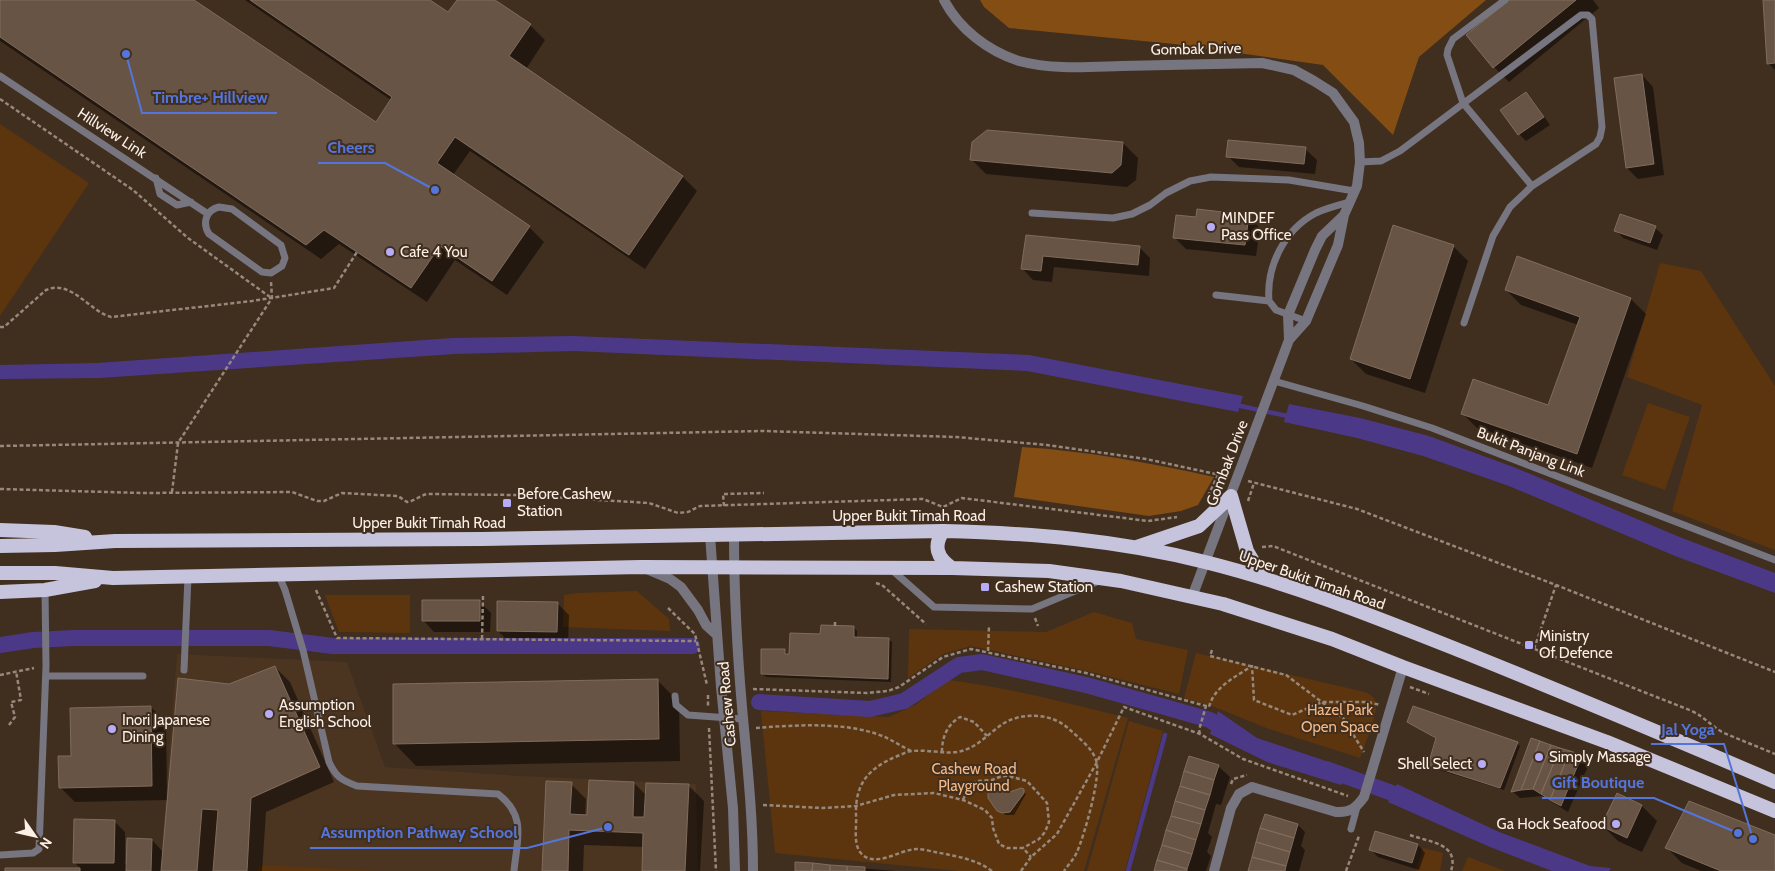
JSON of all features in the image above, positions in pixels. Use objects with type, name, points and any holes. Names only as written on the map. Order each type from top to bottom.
[{"type":"highway","points":[[1136,547],[1198,526],[1232,496],[1247,551],[1263,578]]},
{"type":"highway","points":[[0,530],[54,532],[116,541]]},
{"type":"highway","points":[[943,531],[938,539],[938,555],[952,568]]},
{"type":"highway","name":"Upper Bukit Timah Road","points":[[0,546],[116,541],[463,539],[943,531],[1054,536],[1136,547],[1204,562],[1307,592],[1603,708],[1775,782]]},
{"type":"highway","points":[[0,573],[55,572],[114,578],[641,567],[952,568],[1049,572],[1104,579],[1223,604],[1332,639],[1607,742],[1775,811]]},
{"type":"highway","points":[[0,592],[45,590],[114,578]]},
{"type":"street","name":"Gombak Drive","points":[[944,0],[957,20],[975,37],[988,46],[1019,61],[1054,67],[1262,63],[1294,70],[1314,80],[1333,93],[1354,122],[1360,143],[1360,162],[1354,191],[1344,215],[1338,245],[1306,321],[1289,340],[1232,496],[1192,596]]},
{"type":"street","name":"Gombak Drive","points":[[1289,340],[1288,315],[1322,236],[1344,215]]},
{"type":"street","name":"Cashew Road","points":[[710,535],[721,687],[733,808],[734,871]]},
{"type":"street","name":"Cashew Road","points":[[734,535],[739,674],[752,808],[753,871]]},
{"type":"street","points":[[641,567],[670,579],[680,587],[698,610],[706,625],[717,635]]},
{"type":"street","points":[[1214,871],[1231,808],[1239,794],[1252,788],[1336,812],[1346,813],[1361,801],[1403,667]]},
{"type":"lane","points":[[1505,0],[1453,40],[1448,48],[1447,55],[1463,103],[1532,186]]},
{"type":"lane","points":[[1360,162],[1381,161],[1400,151],[1581,15],[1588,15],[1592,19],[1602,127],[1600,137],[1596,144],[1532,186],[1510,207],[1493,236],[1464,323]]},
{"type":"lane","name":"Hillview Link","points":[[0,76],[208,214]]},
{"type":"lane","points":[[1032,213],[1113,218],[1132,214],[1190,181],[1211,177],[1289,180],[1354,191]]},
{"type":"lane","points":[[156,178],[160,194],[177,206],[191,202]]},
{"type":"lane","points":[[1306,321],[1276,310],[1269,301],[1268,290],[1277,254],[1290,232],[1305,220],[1318,212],[1350,202]]},
{"type":"lane","points":[[228,207],[281,245],[285,253],[284,262],[279,269],[271,273],[258,270],[209,234],[205,222],[208,214],[215,208],[228,207]]},
{"type":"lane","points":[[1216,295],[1269,301]]},
{"type":"lane","name":"Bukit Panjang Link","points":[[1274,381],[1432,428],[1775,560]]},
{"type":"lane","points":[[891,568],[934,607],[1032,609],[1104,579]]},
{"type":"lane","points":[[279,576],[303,650],[329,762],[334,774],[342,780],[357,786],[498,794],[509,802],[516,815],[518,824],[514,871]]},
{"type":"lane","points":[[184,670],[188,577]]},
{"type":"lane","points":[[0,855],[33,853],[39,849],[46,676],[45,590]]},
{"type":"lane","points":[[46,676],[143,676]]},
{"type":"lane","points":[[675,696],[676,705],[686,714],[743,719]]},
{"type":"lane","points":[[1351,829],[1361,801]]},
{"type":"path","points":[[0,99],[134,190],[188,238],[272,298]]},
{"type":"path","points":[[0,327],[4,327],[46,290],[52,287],[67,288],[104,315],[111,317],[272,298],[334,288],[356,252]]},
{"type":"path","points":[[172,492],[178,443],[272,298],[271,273]]},
{"type":"path","points":[[0,446],[764,431],[956,437],[1057,446],[1146,459],[1218,475],[1207,498]]},
{"type":"path","points":[[1254,483],[1357,509],[1775,672]]},
{"type":"path","points":[[0,489],[292,492],[317,501],[324,501],[342,493],[398,496],[407,502],[416,500],[424,494],[516,495],[649,503],[678,513],[688,512],[700,506],[923,499],[944,507],[962,498],[1148,521],[1181,516]]},
{"type":"path","points":[[724,506],[723,494],[764,493]]},
{"type":"path","points":[[1258,547],[1273,546],[1692,711],[1704,716],[1724,733],[1775,754]]},
{"type":"path","points":[[872,582],[882,585],[926,624]]},
{"type":"path","points":[[1534,649],[1556,585]]},
{"type":"path","points":[[316,590],[338,638],[696,641]]},
{"type":"path","points":[[482,639],[483,596]]},
{"type":"path","points":[[668,608],[695,634],[707,685],[716,871]]},
{"type":"path","points":[[988,651],[989,626]]},
{"type":"path","points":[[753,689],[868,693],[888,691],[899,687],[943,657],[971,649],[988,651],[1086,673],[1206,707]]},
{"type":"path","points":[[1212,650],[1210,656],[1286,675],[1343,718],[1372,769]]},
{"type":"path","points":[[0,675],[46,666]]},
{"type":"path","points":[[1252,666],[1254,700],[1292,715],[1322,702],[1368,702],[1380,705]]},
{"type":"path","points":[[1200,732],[1206,707],[1209,707],[1211,698],[1226,683],[1252,666]]},
{"type":"path","points":[[9,725],[15,717],[11,702],[21,700],[16,671]]},
{"type":"path","points":[[1021,871],[1057,834],[1097,762],[1124,708],[1200,732],[1243,759],[1361,801]]},
{"type":"path","points":[[992,871],[984,865],[967,859],[917,848],[876,859],[870,858],[859,851],[856,845],[856,806],[862,783],[868,773],[877,765],[911,751],[950,753],[964,750],[978,744],[1001,724],[1016,717],[1036,716],[1051,718],[1064,724],[1081,740],[1097,762],[1095,793],[1086,828],[1076,854],[1064,871]]},
{"type":"path","points":[[942,752],[943,737],[953,723],[960,718],[974,722],[987,736]]},
{"type":"path","points":[[755,728],[800,725],[859,729],[886,737],[911,751]]},
{"type":"path","points":[[763,805],[822,808],[856,806],[894,795],[934,793],[963,800],[990,813],[999,844],[1007,848],[1023,848],[1039,839],[1045,832],[1049,822],[1047,803],[1027,781],[1008,776],[970,784],[963,800]]},
{"type":"path","points":[[1346,871],[1361,832]]},
{"type":"path","points":[[1410,835],[1442,844],[1449,851],[1454,864],[1451,871]]},
{"type":"path","points":[[1023,848],[1032,858]]},
{"type":"shaded area","points":[[980,0],[1486,0],[1419,57],[1393,135],[1323,65],[1174,44],[1009,28],[984,7]]},
{"type":"shaded area","points":[[574,336],[1029,355],[1243,396],[1238,412],[1027,371],[574,351],[455,354],[99,378],[0,379],[0,365],[97,363],[453,338]]},
{"type":"shaded area","points":[[1289,404],[1360,418],[1429,436],[1516,468],[1682,538],[1775,573],[1775,593],[1675,556],[1509,486],[1423,456],[1357,438],[1284,422]]},
{"type":"shaded area","points":[[1022,447],[1071,451],[1119,458],[1214,477],[1198,505],[1181,511],[1149,516],[1014,497]]},
{"type":"shaded area","name":"Assumption English School","points":[[177,654],[347,662],[385,767],[521,776],[696,784],[698,871],[160,871]]},
{"type":"shaded area","points":[[1218,711],[1257,738],[1350,769],[1341,785],[1267,762],[1210,734]]},
{"type":"shaded area","points":[[1397,784],[1499,832],[1590,866],[1611,868],[1609,871],[1552,871],[1490,847],[1388,802]]},
{"type":"green space","points":[[0,124],[89,183],[0,316]]},
{"type":"green space","points":[[1660,263],[1701,271],[1775,386],[1775,550],[1672,511],[1702,405],[1627,377]]},
{"type":"green space","points":[[1648,403],[1690,417],[1665,490],[1622,475]]},
{"type":"green space","points":[[637,591],[669,619],[670,631],[563,627],[564,595]]},
{"type":"green space","points":[[325,595],[410,595],[410,633],[339,632]]},
{"type":"green space","points":[[1094,612],[1132,623],[1136,639],[1188,650],[1179,694],[1091,672],[971,646],[943,654],[908,678],[909,629],[1046,632]]},
{"type":"green space","name":"Hazel Park Open Space","points":[[1196,653],[1365,692],[1371,695],[1374,698],[1376,708],[1360,758],[1269,729],[1212,706],[1184,698]]},
{"type":"green space","name":"Cashew Road Playground","points":[[949,680],[1062,701],[1128,718],[1084,871],[958,871],[775,853],[761,711],[889,717],[917,704],[941,684]]},
{"type":"green space","points":[[1129,721],[1163,731],[1125,871],[1087,871]]},
{"type":"green space","points":[[1423,848],[1443,853],[1440,871],[1416,871]]},
{"type":"green space","points":[[1468,857],[1505,871],[1462,871]]},
{"type":"green space","points":[[258,865],[378,871],[257,871]]},
{"type":"building","points":[[0,0],[194,0],[376,122],[392,97],[250,0],[430,0],[448,12],[457,0],[495,0],[531,24],[509,56],[683,176],[629,255],[455,137],[437,163],[530,226],[492,281],[440,246],[411,288],[324,230],[306,245],[0,37]]},
{"type":"building","points":[[1509,0],[1576,0],[1493,68],[1466,35]]},
{"type":"building","points":[[1763,0],[1775,0],[1775,63],[1767,64]]},
{"type":"building","points":[[1642,74],[1654,164],[1626,168],[1614,78]]},
{"type":"building","points":[[1526,92],[1544,117],[1518,135],[1500,110]]},
{"type":"building","points":[[987,130],[1123,142],[1121,165],[1112,173],[970,160],[972,142]]},
{"type":"building","points":[[1228,140],[1306,147],[1304,164],[1226,157]]},
{"type":"building","name":"MINDEF Pass Office","points":[[1197,209],[1249,215],[1245,245],[1173,238],[1176,215],[1196,217]]},
{"type":"building","points":[[1620,214],[1656,226],[1650,243],[1614,231]]},
{"type":"building","points":[[1393,225],[1454,245],[1410,379],[1350,359]]},
{"type":"building","points":[[1026,235],[1140,246],[1138,265],[1043,256],[1041,271],[1021,269]]},
{"type":"building","points":[[1517,256],[1631,298],[1577,454],[1461,414],[1473,379],[1548,405],[1580,317],[1505,290]]},
{"type":"building","points":[[422,600],[480,600],[480,621],[422,621]]},
{"type":"building","points":[[497,601],[558,602],[557,632],[497,631]]},
{"type":"building","points":[[821,625],[854,626],[854,637],[889,638],[888,679],[761,674],[761,649],[785,649],[785,654],[789,654],[790,633],[820,634]]},
{"type":"building","points":[[275,666],[320,767],[251,798],[247,871],[213,871],[218,810],[202,809],[197,871],[161,871],[178,678],[229,684]]},
{"type":"building","points":[[658,679],[659,739],[393,744],[393,684]]},
{"type":"building","points":[[151,706],[152,786],[59,788],[58,756],[71,756],[70,708]]},
{"type":"building","points":[[1413,706],[1518,742],[1500,788],[1428,765],[1436,738],[1407,722]]},
{"type":"building","points":[[1531,738],[1540,741],[1521,790],[1511,792]]},
{"type":"building","points":[[1540,741],[1551,745],[1533,789],[1521,790]]},
{"type":"building","points":[[1551,745],[1560,748],[1541,794],[1533,789]]},
{"type":"building","points":[[1560,748],[1570,751],[1550,800],[1541,794]]},
{"type":"building","points":[[1570,751],[1582,755],[1561,806],[1550,800]]},
{"type":"building","points":[[1189,756],[1219,765],[1214,780],[1184,771]]},
{"type":"building","points":[[1184,771],[1214,780],[1210,795],[1180,786]]},
{"type":"building","points":[[589,780],[634,782],[633,817],[644,817],[646,783],[689,784],[685,871],[642,871],[643,833],[569,830],[568,871],[542,871],[546,781],[572,782],[570,814],[587,815]]},
{"type":"building","points":[[1002,784],[1007,786],[1010,792],[1021,788],[1024,789],[1024,793],[1010,812],[1002,813],[997,811],[988,798],[991,788]]},
{"type":"building","points":[[1180,786],[1210,795],[1205,810],[1175,801]]},
{"type":"building","points":[[1617,793],[1642,805],[1627,838],[1601,826]]},
{"type":"building","points":[[1175,801],[1205,810],[1201,824],[1171,816]]},
{"type":"building","points":[[1689,801],[1775,835],[1775,871],[1721,871],[1665,848]]},
{"type":"building","points":[[1265,814],[1298,824],[1294,838],[1260,828]]},
{"type":"building","points":[[1171,816],[1201,824],[1196,840],[1166,830]]},
{"type":"building","points":[[74,819],[115,820],[114,863],[73,863]]},
{"type":"building","points":[[1260,828],[1294,838],[1290,852],[1256,842]]},
{"type":"building","points":[[1166,830],[1196,840],[1192,854],[1162,845]]},
{"type":"building","points":[[1375,831],[1418,844],[1412,863],[1369,850]]},
{"type":"building","points":[[127,838],[152,839],[151,871],[126,871]]},
{"type":"building","points":[[1256,842],[1290,852],[1286,866],[1252,857]]},
{"type":"building","points":[[1162,845],[1192,854],[1187,869],[1157,860]]},
{"type":"building","points":[[1252,857],[1286,866],[1285,871],[1248,871]]},
{"type":"building","points":[[1157,860],[1187,869],[1187,871],[1154,871]]},
{"type":"building","points":[[795,862],[813,863],[812,871],[795,871]]},
{"type":"building","points":[[813,863],[830,865],[830,871],[812,871]]},
{"type":"building","points":[[830,865],[847,866],[847,871],[830,871]]},
{"type":"building","points":[[847,866],[865,867],[865,871],[847,871]]},
{"type":"building","points":[[5,868],[80,868],[80,871],[5,871]]},
{"type":"waterway","points":[[1236,405],[1292,417]]},
{"type":"waterway","points":[[0,645],[33,640],[74,638],[269,638],[333,646],[692,646]]},
{"type":"waterway","points":[[759,702],[870,709],[904,701],[959,665],[982,662],[1086,685],[1210,720],[1233,735]]},
{"type":"waterway","points":[[1128,871],[1165,735]]},
{"type":"waterway","points":[[1326,769],[1413,802]]},
{"type":"place","name":"Timbre+ Hillview","points":[[126,54]]},
{"type":"place","name":"Cheers","points":[[435,190]]},
{"type":"place","name":"MINDEF Pass Office","points":[[1211,227]]},
{"type":"place","name":"Cafe 4 You","points":[[390,252]]},
{"type":"place","name":"Before Cashew Station","points":[[507,503]]},
{"type":"place","name":"Cashew Station","points":[[985,587]]},
{"type":"place","name":"Ministry Of Defence","points":[[1529,645]]},
{"type":"place","name":"Assumption English School","points":[[269,714]]},
{"type":"place","name":"Inori Japanese Dining","points":[[112,729]]},
{"type":"place","name":"Simply Massage","points":[[1539,757]]},
{"type":"place","name":"Shell Select","points":[[1482,764]]},
{"type":"place","name":"Ga Hock Seafood","points":[[1616,824]]},
{"type":"place","name":"Assumption Pathway School","points":[[608,827]]},
{"type":"place","name":"Gift Boutique","points":[[1738,833]]},
{"type":"place","name":"Jal Yoga","points":[[1753,839]]}]
